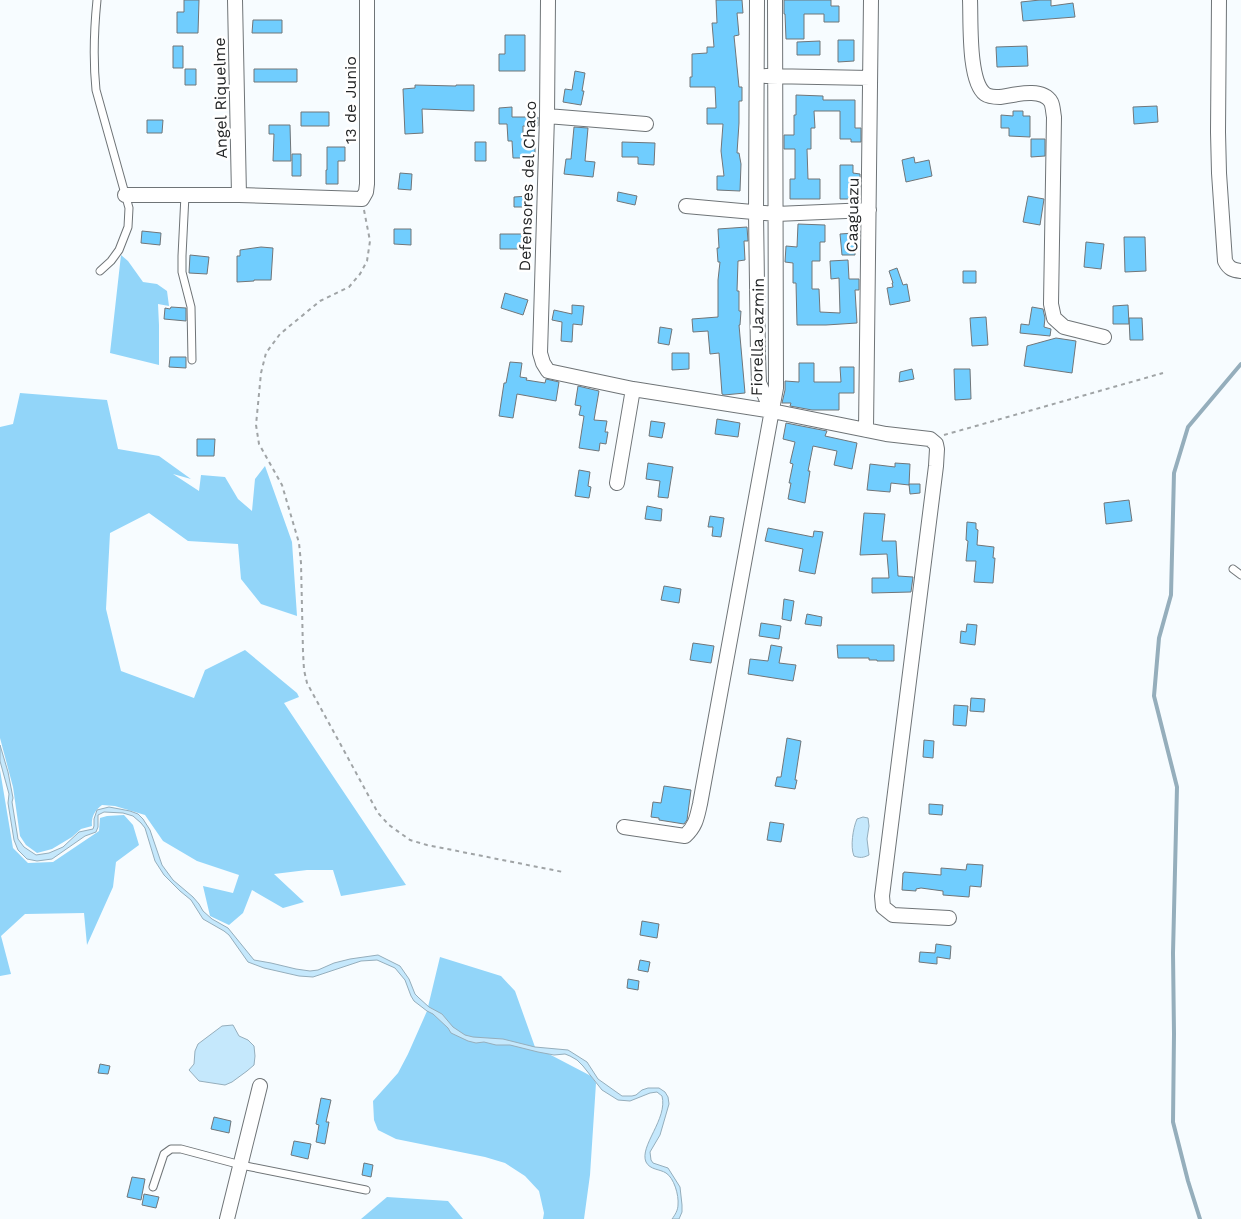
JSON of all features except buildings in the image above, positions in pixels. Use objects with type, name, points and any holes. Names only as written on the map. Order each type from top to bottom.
[{"type":"street","name":"Angel Riquelme","points":[[235,0],[239,195]]},
{"type":"street","name":"13 de Junio","points":[[362,199],[366,192],[367,184],[367,0]]},
{"type":"street","name":"Defensores del Chaco","points":[[548,0],[547,116],[540,353],[548,371],[633,389]]},
{"type":"street","name":"Fiorella Jazmin","points":[[757,0],[756,213],[759,382],[772,411]]},
{"type":"street","name":"Fiorella Jazmin","points":[[772,411],[776,384],[775,0]]},
{"type":"street","name":"Caaguazu","points":[[866,430],[871,0]]},
{"type":"street","points":[[970,0],[972,60],[979,86],[985,95],[994,97],[1034,93],[1046,96],[1052,104],[1054,117],[1051,304],[1054,318],[1064,327],[1104,337]]},
{"type":"street","points":[[1219,0],[1218,132],[1225,262],[1233,270],[1241,271]]},
{"type":"street","points":[[757,76],[870,78]]},
{"type":"street","points":[[547,116],[646,124]]},
{"type":"street","points":[[125,195],[239,195],[362,199]]},
{"type":"street","points":[[686,206],[776,214],[869,210]]},
{"type":"street","points":[[617,483],[633,389],[772,411],[886,434],[930,439],[936,444],[936,460],[882,896],[883,907],[893,915],[949,918]]},
{"type":"street","points":[[624,827],[685,836],[692,829],[696,820],[772,411]]},
{"type":"street","points":[[227,1219],[260,1086]]},
{"type":"lane","points":[[97,0],[94,36],[96,90],[129,208],[128,227],[119,250],[100,271]]},
{"type":"lane","points":[[185,195],[182,272],[191,307],[192,360]]},
{"type":"lane","points":[[1233,569],[1241,575]]},
{"type":"lane","points":[[153,1187],[164,1154],[171,1149],[181,1149],[241,1165],[366,1190]]},
{"type":"path","points":[[362,199],[370,241],[368,261],[349,287],[320,301],[280,334],[266,353],[261,373],[256,425],[259,444],[282,485],[299,543],[304,670],[307,683],[378,813],[389,825],[410,840],[427,845],[563,872]]},
{"type":"path","points":[[930,439],[1163,374]]},
{"type":"shaded area","points":[[121,255],[128,261],[143,282],[157,284],[167,291],[169,306],[158,304],[159,365],[110,353]]},
{"type":"shaded area","points":[[20,393],[107,400],[118,449],[159,456],[191,479],[173,474],[199,491],[201,475],[225,477],[238,499],[252,511],[255,479],[265,466],[292,542],[297,616],[261,604],[241,579],[238,544],[188,541],[149,513],[110,533],[106,609],[121,671],[194,698],[205,670],[245,650],[297,693],[299,697],[284,703],[406,885],[341,896],[333,870],[307,870],[274,874],[304,902],[283,908],[252,890],[243,913],[229,925],[210,916],[203,886],[233,893],[239,875],[197,861],[163,841],[145,815],[115,806],[102,805],[94,814],[92,826],[81,829],[52,849],[37,853],[26,845],[20,836],[13,787],[0,738],[0,427],[13,424]]},
{"type":"shaded area","points":[[0,745],[13,798],[18,839],[24,847],[36,855],[49,853],[63,847],[79,832],[93,829],[97,810],[109,807],[138,814],[150,830],[162,865],[173,880],[193,897],[203,911],[212,919],[228,928],[254,960],[310,971],[350,959],[378,955],[400,966],[409,979],[415,994],[429,1007],[442,1014],[453,1027],[465,1035],[503,1039],[535,1047],[568,1050],[587,1062],[598,1079],[622,1096],[636,1095],[648,1088],[659,1088],[665,1092],[669,1104],[660,1135],[650,1152],[653,1163],[668,1168],[680,1187],[682,1212],[679,1219],[672,1219],[677,1211],[678,1201],[677,1192],[669,1175],[653,1168],[646,1162],[646,1148],[658,1123],[663,1105],[662,1096],[657,1092],[630,1101],[618,1100],[602,1090],[583,1066],[570,1056],[565,1054],[554,1055],[510,1045],[476,1043],[451,1033],[433,1014],[414,1001],[405,980],[395,968],[377,960],[361,961],[313,977],[299,976],[264,968],[248,962],[229,935],[203,919],[191,900],[164,875],[155,861],[145,828],[133,816],[123,813],[104,812],[98,815],[96,832],[85,836],[52,859],[37,861],[27,859],[18,850],[14,840],[8,803],[9,794],[0,761]]},
{"type":"shaded area","points":[[0,770],[13,848],[28,863],[53,862],[99,831],[100,818],[107,816],[124,815],[133,825],[139,845],[116,862],[113,887],[87,945],[84,913],[25,914],[1,936],[11,974],[0,976]]},
{"type":"shaded area","points":[[868,818],[867,839],[869,855],[860,857],[854,856],[852,838],[857,819]]},
{"type":"shaded area","points":[[440,957],[501,976],[515,991],[538,1052],[545,1051],[591,1076],[596,1083],[590,1175],[584,1219],[543,1219],[544,1213],[539,1191],[525,1176],[505,1163],[485,1157],[396,1139],[378,1130],[374,1120],[373,1101],[398,1073],[408,1054],[427,1011]]},
{"type":"shaded area","points":[[233,1025],[239,1036],[248,1040],[254,1046],[254,1065],[232,1082],[225,1085],[199,1081],[189,1070],[194,1064],[195,1051],[198,1044],[222,1026]]},
{"type":"shaded area","points":[[387,1197],[448,1201],[463,1219],[361,1219]]},
{"type":"waterway","points":[[1200,1219],[1173,1122],[1173,953],[1177,787],[1154,696],[1159,638],[1171,595],[1174,473],[1188,427],[1241,364]]}]
